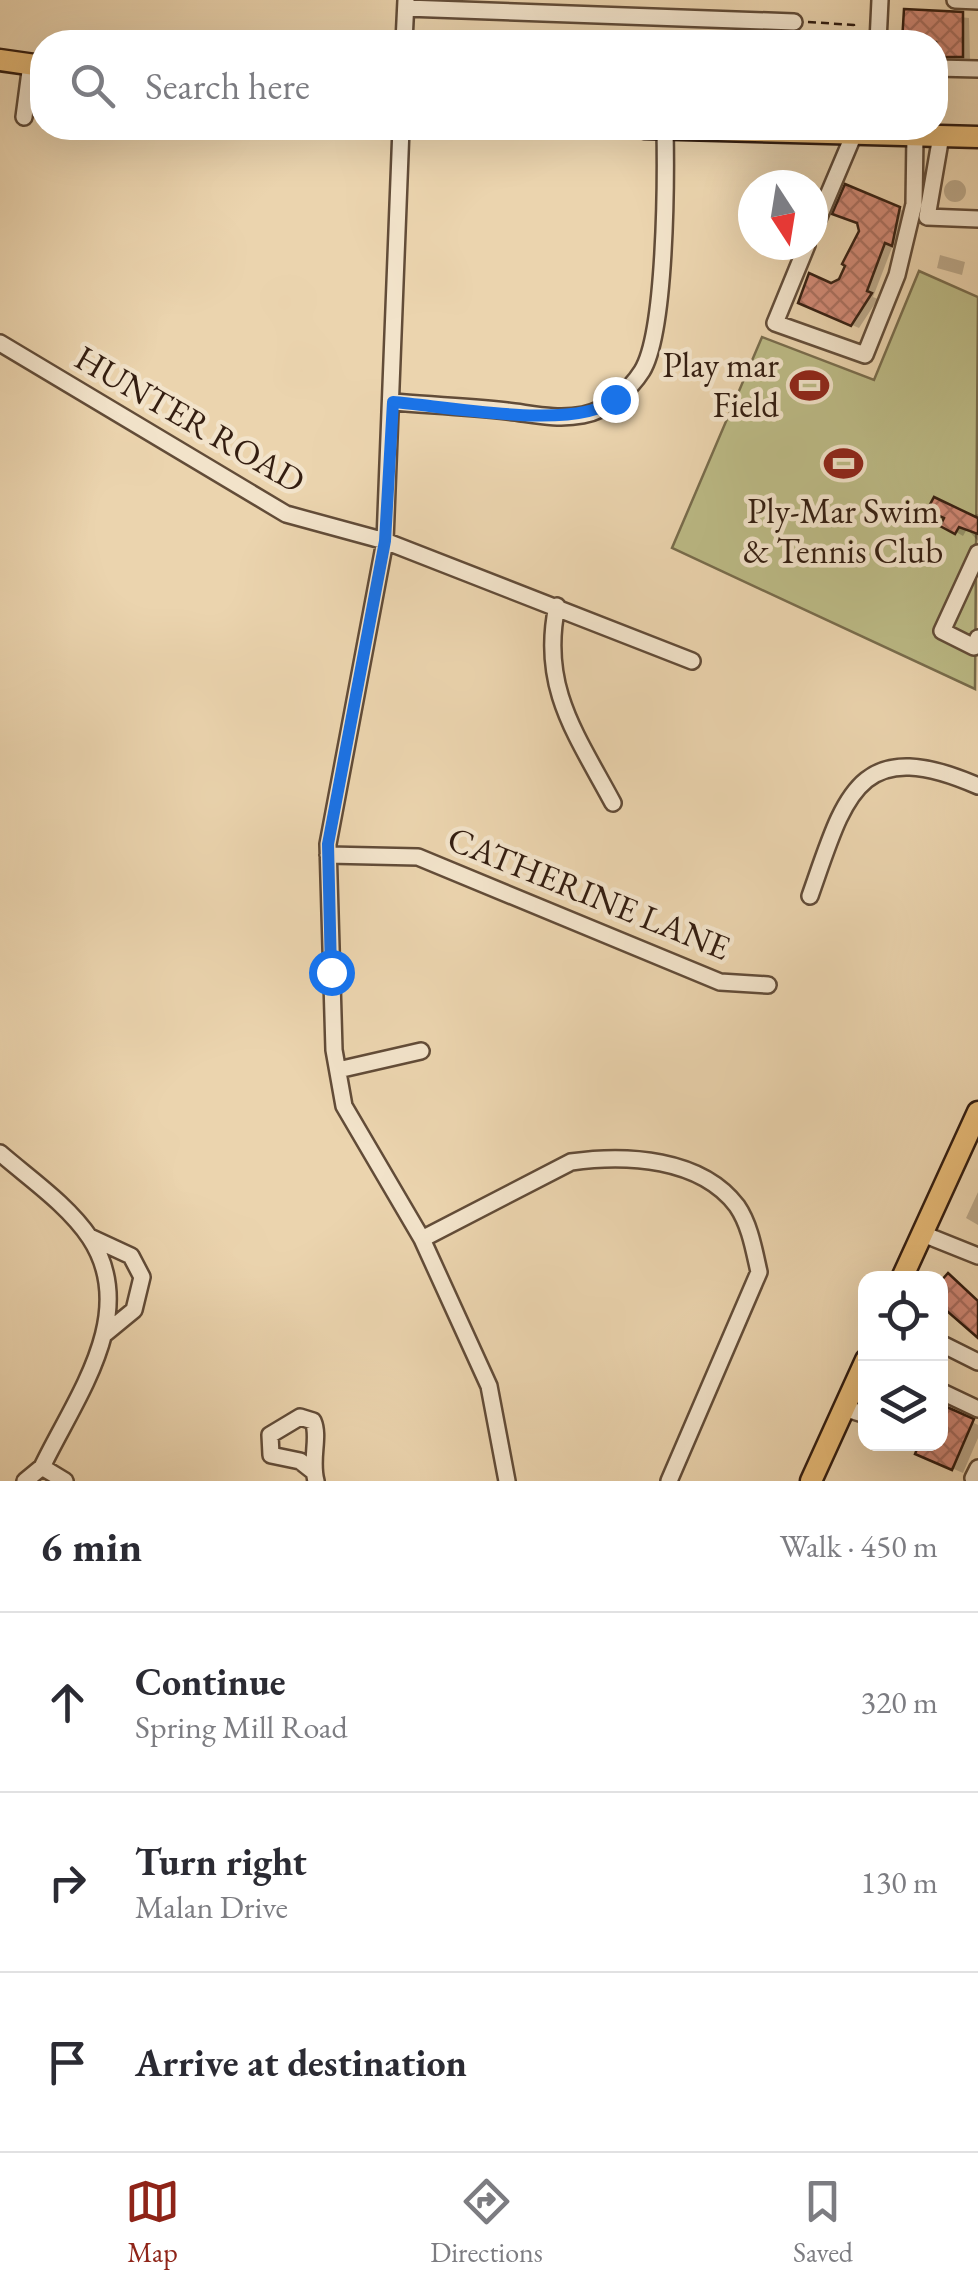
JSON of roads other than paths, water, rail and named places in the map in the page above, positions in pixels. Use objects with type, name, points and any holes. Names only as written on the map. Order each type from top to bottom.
[{"type":"main road","points":[[0,60],[30,64]]},
{"type":"main road","points":[[948,136],[978,137]]},
{"type":"main road","points":[[905,1271],[978,1112]]},
{"type":"main road","points":[[811,1481],[866,1361]]},
{"type":"street","points":[[879,30],[880,0]]},
{"type":"street","points":[[955,0],[978,1]]},
{"type":"street","points":[[405,30],[406,4],[794,22]]},
{"type":"street","points":[[948,69],[978,70]]},
{"type":"street","points":[[24,118],[30,94]]},
{"type":"street","points":[[401,140],[385,541],[336,787],[328,855],[338,1070],[344,1106],[422,1240],[489,1386],[506,1481]]},
{"type":"street","points":[[393,402],[554,418],[587,415],[626,390],[642,371],[651,349],[666,211],[666,140]]},
{"type":"street","points":[[828,196],[851,140]]},
{"type":"street","points":[[801,260],[775,324],[865,355],[897,275],[914,204],[915,140]]},
{"type":"street","points":[[940,140],[926,217],[978,219]]},
{"type":"street","name":"HUNTER ROAD","points":[[0,343],[286,514],[385,541],[692,661]]},
{"type":"street","points":[[978,553],[942,632],[974,646],[978,638]]},
{"type":"street","points":[[557,606],[551,634],[556,696],[613,803]]},
{"type":"street","points":[[810,896],[844,809],[864,781],[881,770],[911,764],[978,786]]},
{"type":"street","name":"CATHERINE LANE","points":[[328,855],[418,857],[720,982],[768,985]]},
{"type":"street","points":[[338,1070],[421,1052]]},
{"type":"street","points":[[0,1153],[90,1237],[130,1256],[142,1277],[134,1310],[106,1334]]},
{"type":"street","points":[[422,1240],[571,1162],[598,1158],[640,1161],[690,1170],[719,1186],[739,1209],[759,1272],[669,1481]]},
{"type":"street","points":[[923,1234],[978,1256]]},
{"type":"street","points":[[25,1481],[42,1467],[106,1334],[110,1296],[90,1237]]},
{"type":"street","points":[[948,1347],[978,1362]]},
{"type":"street","points":[[948,1395],[978,1409]]},
{"type":"street","points":[[844,1408],[858,1412]]},
{"type":"street","points":[[42,1467],[65,1481]]},
{"type":"place","name":"Play mar Field","points":[[809,385]]},
{"type":"place","name":"Ply-Mar Swim & Tennis Club","points":[[843,464]]}]
